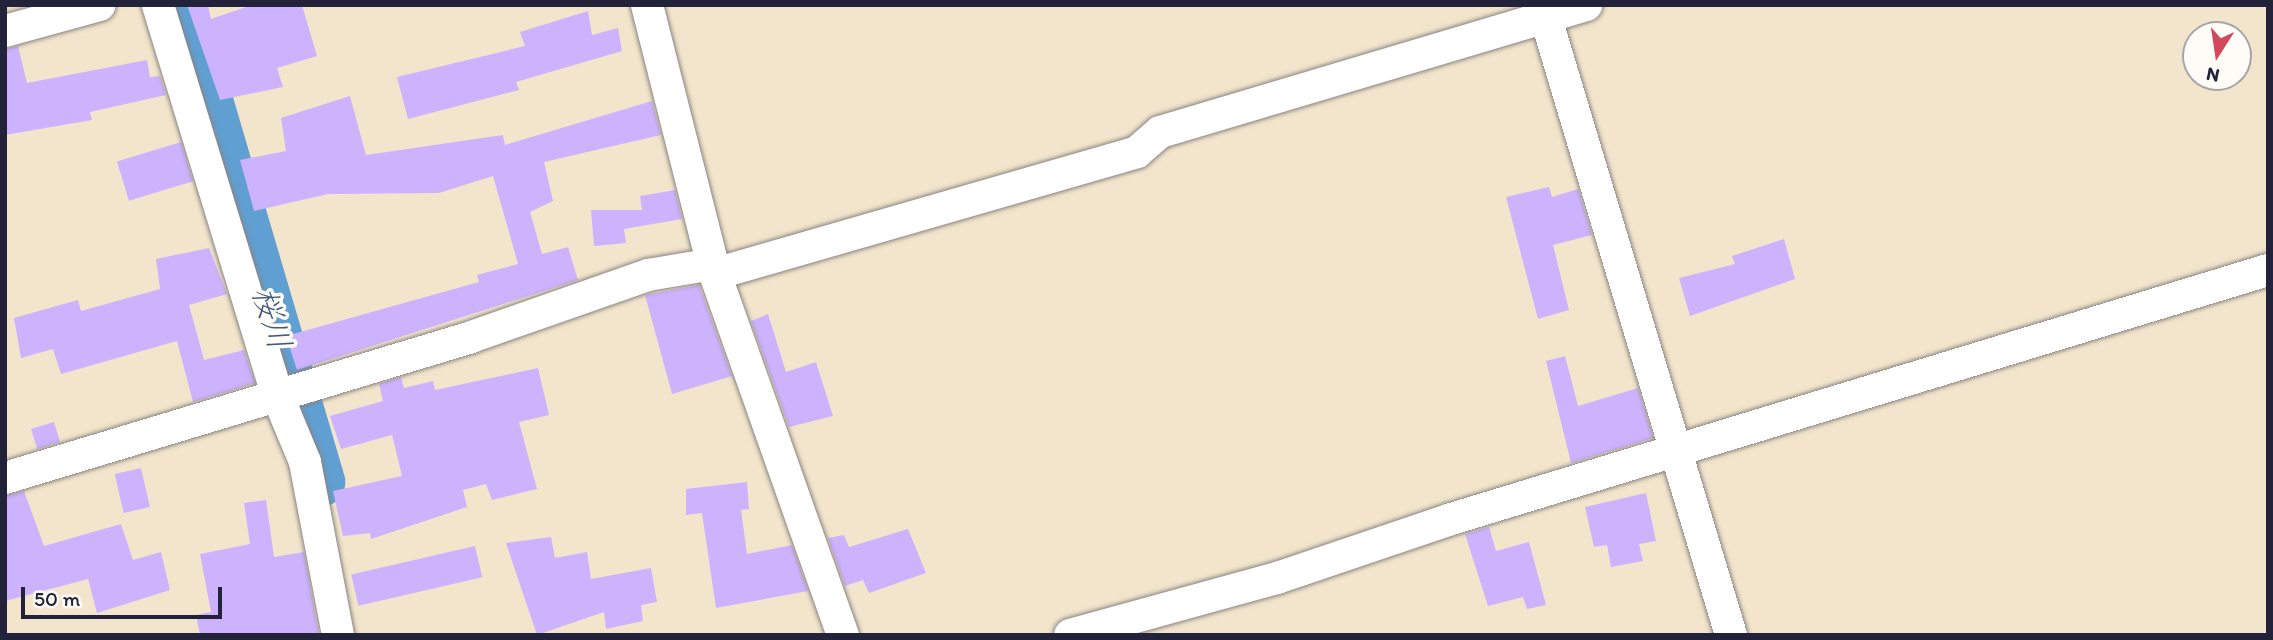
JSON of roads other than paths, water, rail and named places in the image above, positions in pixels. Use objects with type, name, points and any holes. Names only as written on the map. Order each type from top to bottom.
[{"type":"street","points":[[5,31],[100,5]]},
{"type":"street","points":[[158,5],[290,393],[338,635]]},
{"type":"street","points":[[647,5],[714,269],[842,635]]},
{"type":"street","points":[[5,478],[290,393],[648,275],[714,269],[1137,152],[1160,132],[1543,12],[1587,5]]},
{"type":"street","points":[[1543,12],[1731,635]]},
{"type":"street","points":[[1070,635],[1277,579],[1676,450],[2268,270]]},
{"type":"waterway","name":"桜川","points":[[180,5],[320,482]]}]
